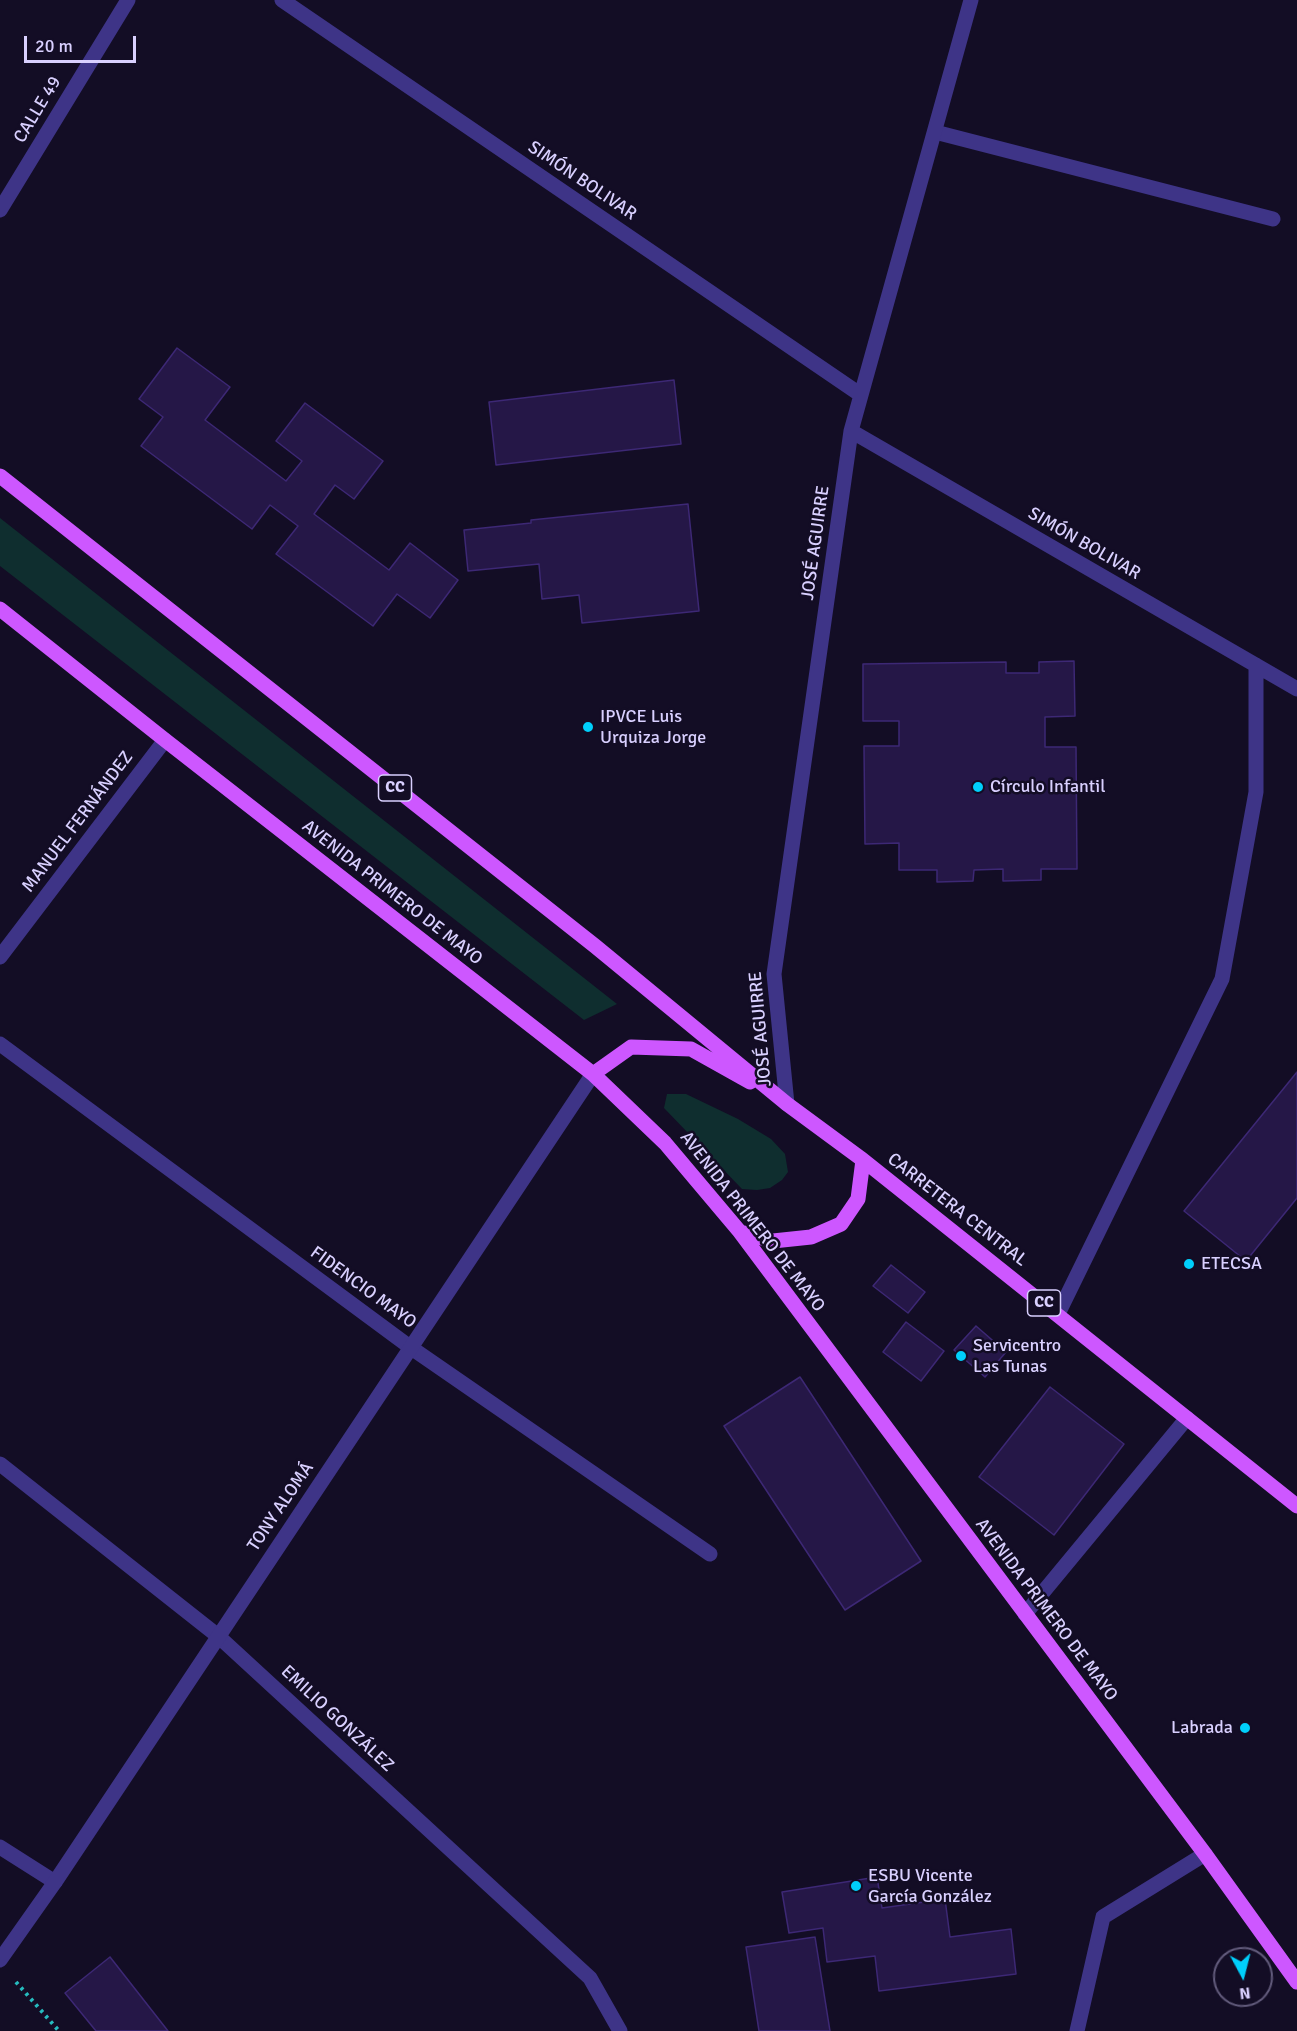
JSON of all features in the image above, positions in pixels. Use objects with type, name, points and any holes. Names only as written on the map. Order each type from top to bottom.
[{"type":"main road","name":"CC","points":[[0,476],[595,946],[787,1104]]},
{"type":"main road","name":"AVENIDA PRIMERO DE MAYO","points":[[0,609],[165,741],[593,1074],[665,1143],[740,1232],[1205,1854],[1297,1982]]},
{"type":"main road","points":[[593,1074],[632,1047],[691,1049],[787,1104]]},
{"type":"main road","name":"CARRETERA CENTRAL","points":[[787,1104],[1058,1314],[1297,1506]]},
{"type":"main road","points":[[740,1232],[773,1241],[810,1237],[841,1224],[858,1199],[863,1161]]},
{"type":"street","name":"CALLE 49","points":[[0,210],[128,0]]},
{"type":"street","name":"SIMÓN BOLIVAR","points":[[282,0],[861,395]]},
{"type":"street","name":"JOSÉ AGUIRRE","points":[[787,1104],[774,974],[851,431],[971,0]]},
{"type":"street","points":[[934,132],[1273,219]]},
{"type":"street","name":"SIMÓN BOLIVAR","points":[[851,431],[1297,689]]},
{"type":"street","points":[[1058,1314],[1222,979],[1256,792],[1256,665]]},
{"type":"street","name":"MANUEL FERNÁNDEZ","points":[[0,957],[165,741]]},
{"type":"street","name":"FIDENCIO MAYO","points":[[0,1044],[411,1347],[710,1554]]},
{"type":"street","name":"TONY ALOMÁ","points":[[0,1960],[55,1882],[593,1074]]},
{"type":"street","points":[[1025,1614],[1187,1418]]},
{"type":"street","name":"EMILIO GONZÁLEZ","points":[[0,1464],[218,1636],[590,1978],[620,2031]]},
{"type":"street","points":[[0,1847],[55,1882]]},
{"type":"street","points":[[1077,2031],[1104,1917],[1205,1854]]},
{"type":"path","points":[[15,1980],[59,2031]]},
{"type":"green space","points":[[0,518],[617,1004],[584,1020],[0,566]]},
{"type":"green space","points":[[667,1094],[686,1094],[738,1119],[771,1139],[785,1154],[788,1172],[782,1180],[770,1188],[742,1189],[664,1108]]},
{"type":"building","points":[[177,348],[230,387],[205,420],[286,481],[302,461],[276,441],[305,403],[383,461],[354,499],[335,485],[314,514],[389,570],[410,543],[458,580],[430,618],[397,594],[373,626],[276,554],[298,526],[270,505],[252,529],[141,446],[163,417],[139,399]]},
{"type":"building","points":[[674,380],[681,444],[496,465],[489,402]]},
{"type":"building","points":[[688,504],[699,611],[582,623],[579,595],[542,599],[539,564],[468,571],[464,530],[531,523],[531,520]]},
{"type":"building","points":[[1074,661],[1075,716],[1045,717],[1045,747],[1076,747],[1077,869],[1041,869],[1041,880],[1003,881],[1003,869],[974,870],[973,881],[937,882],[937,870],[899,870],[899,843],[865,844],[864,746],[899,746],[899,721],[863,721],[863,664],[1006,662],[1006,673],[1039,673],[1039,662]]},
{"type":"building","points":[[1297,1072],[1297,1198],[1246,1261],[1184,1211]]},
{"type":"building","points":[[891,1265],[925,1292],[908,1313],[873,1286]]},
{"type":"building","points":[[906,1322],[944,1351],[921,1381],[883,1352]]},
{"type":"building","points":[[976,1326],[1006,1352],[985,1377],[954,1350]]},
{"type":"building","points":[[800,1377],[921,1561],[845,1610],[724,1426]]},
{"type":"building","points":[[1050,1387],[1124,1444],[1054,1535],[979,1477]]},
{"type":"building","points":[[877,1877],[882,1908],[945,1899],[950,1937],[1011,1929],[1016,1974],[879,1991],[875,1956],[827,1962],[823,1928],[789,1933],[782,1892]]},
{"type":"building","points":[[815,1937],[830,2031],[759,2031],[746,1947]]},
{"type":"building","points":[[110,1957],[168,2031],[96,2031],[65,1993]]},
{"type":"place","name":"IPVCE Luis Urquiza Jorge","points":[[588,727]]},
{"type":"place","name":"Círculo Infantil","points":[[978,787]]},
{"type":"place","name":"ETECSA","points":[[1189,1264]]},
{"type":"place","name":"Servicentro Las Tunas","points":[[961,1356]]},
{"type":"place","name":"Labrada","points":[[1245,1728]]},
{"type":"place","name":"ESBU Vicente García González","points":[[856,1886]]}]
